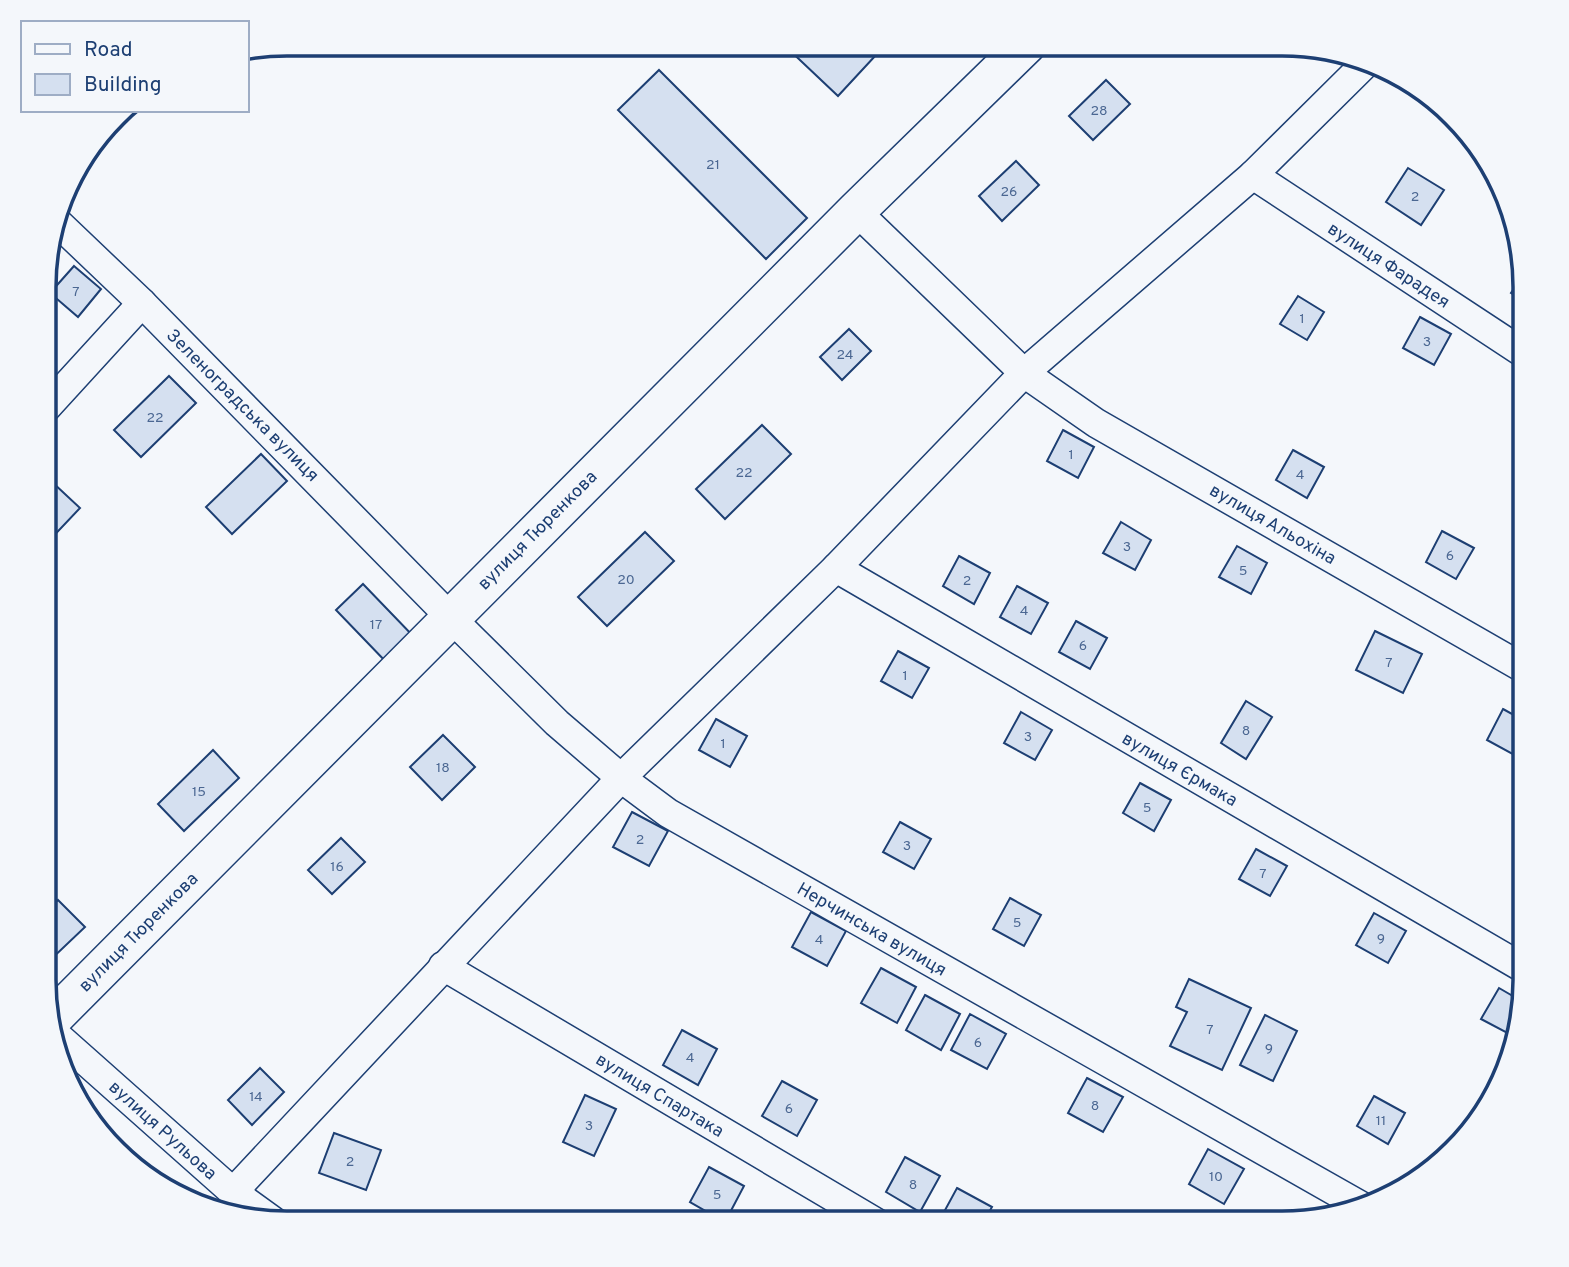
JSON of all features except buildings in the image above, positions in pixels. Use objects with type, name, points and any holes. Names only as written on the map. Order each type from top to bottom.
[{"type":"street","name":"вулиця Тюренкова","points":[[58,1012],[438,604],[856,211],[1011,56]]},
{"type":"street","points":[[233,1192],[621,778],[836,568],[1024,373],[1253,175],[1359,70]]},
{"type":"street","name":"вулиця Фарадея","points":[[1253,175],[1513,346]]},
{"type":"street","name":"вулиця Альохіна","points":[[856,211],[1024,373],[1096,423],[1513,662]]},
{"type":"street","name":"Зеленоградська вулиця","points":[[64,228],[142,303],[438,604]]},
{"type":"street","points":[[56,397],[142,303]]},
{"type":"street","name":"вулиця Єрмака","points":[[836,568],[1513,963]]},
{"type":"street","name":"Нерчинська вулиця","points":[[438,604],[557,723],[621,778],[668,813],[1351,1200]]},
{"type":"street","name":"вулиця Спартака","points":[[443,966],[857,1211]]},
{"type":"street","name":"вулиця Рульова","points":[[65,1043],[233,1192],[256,1209]]}]
